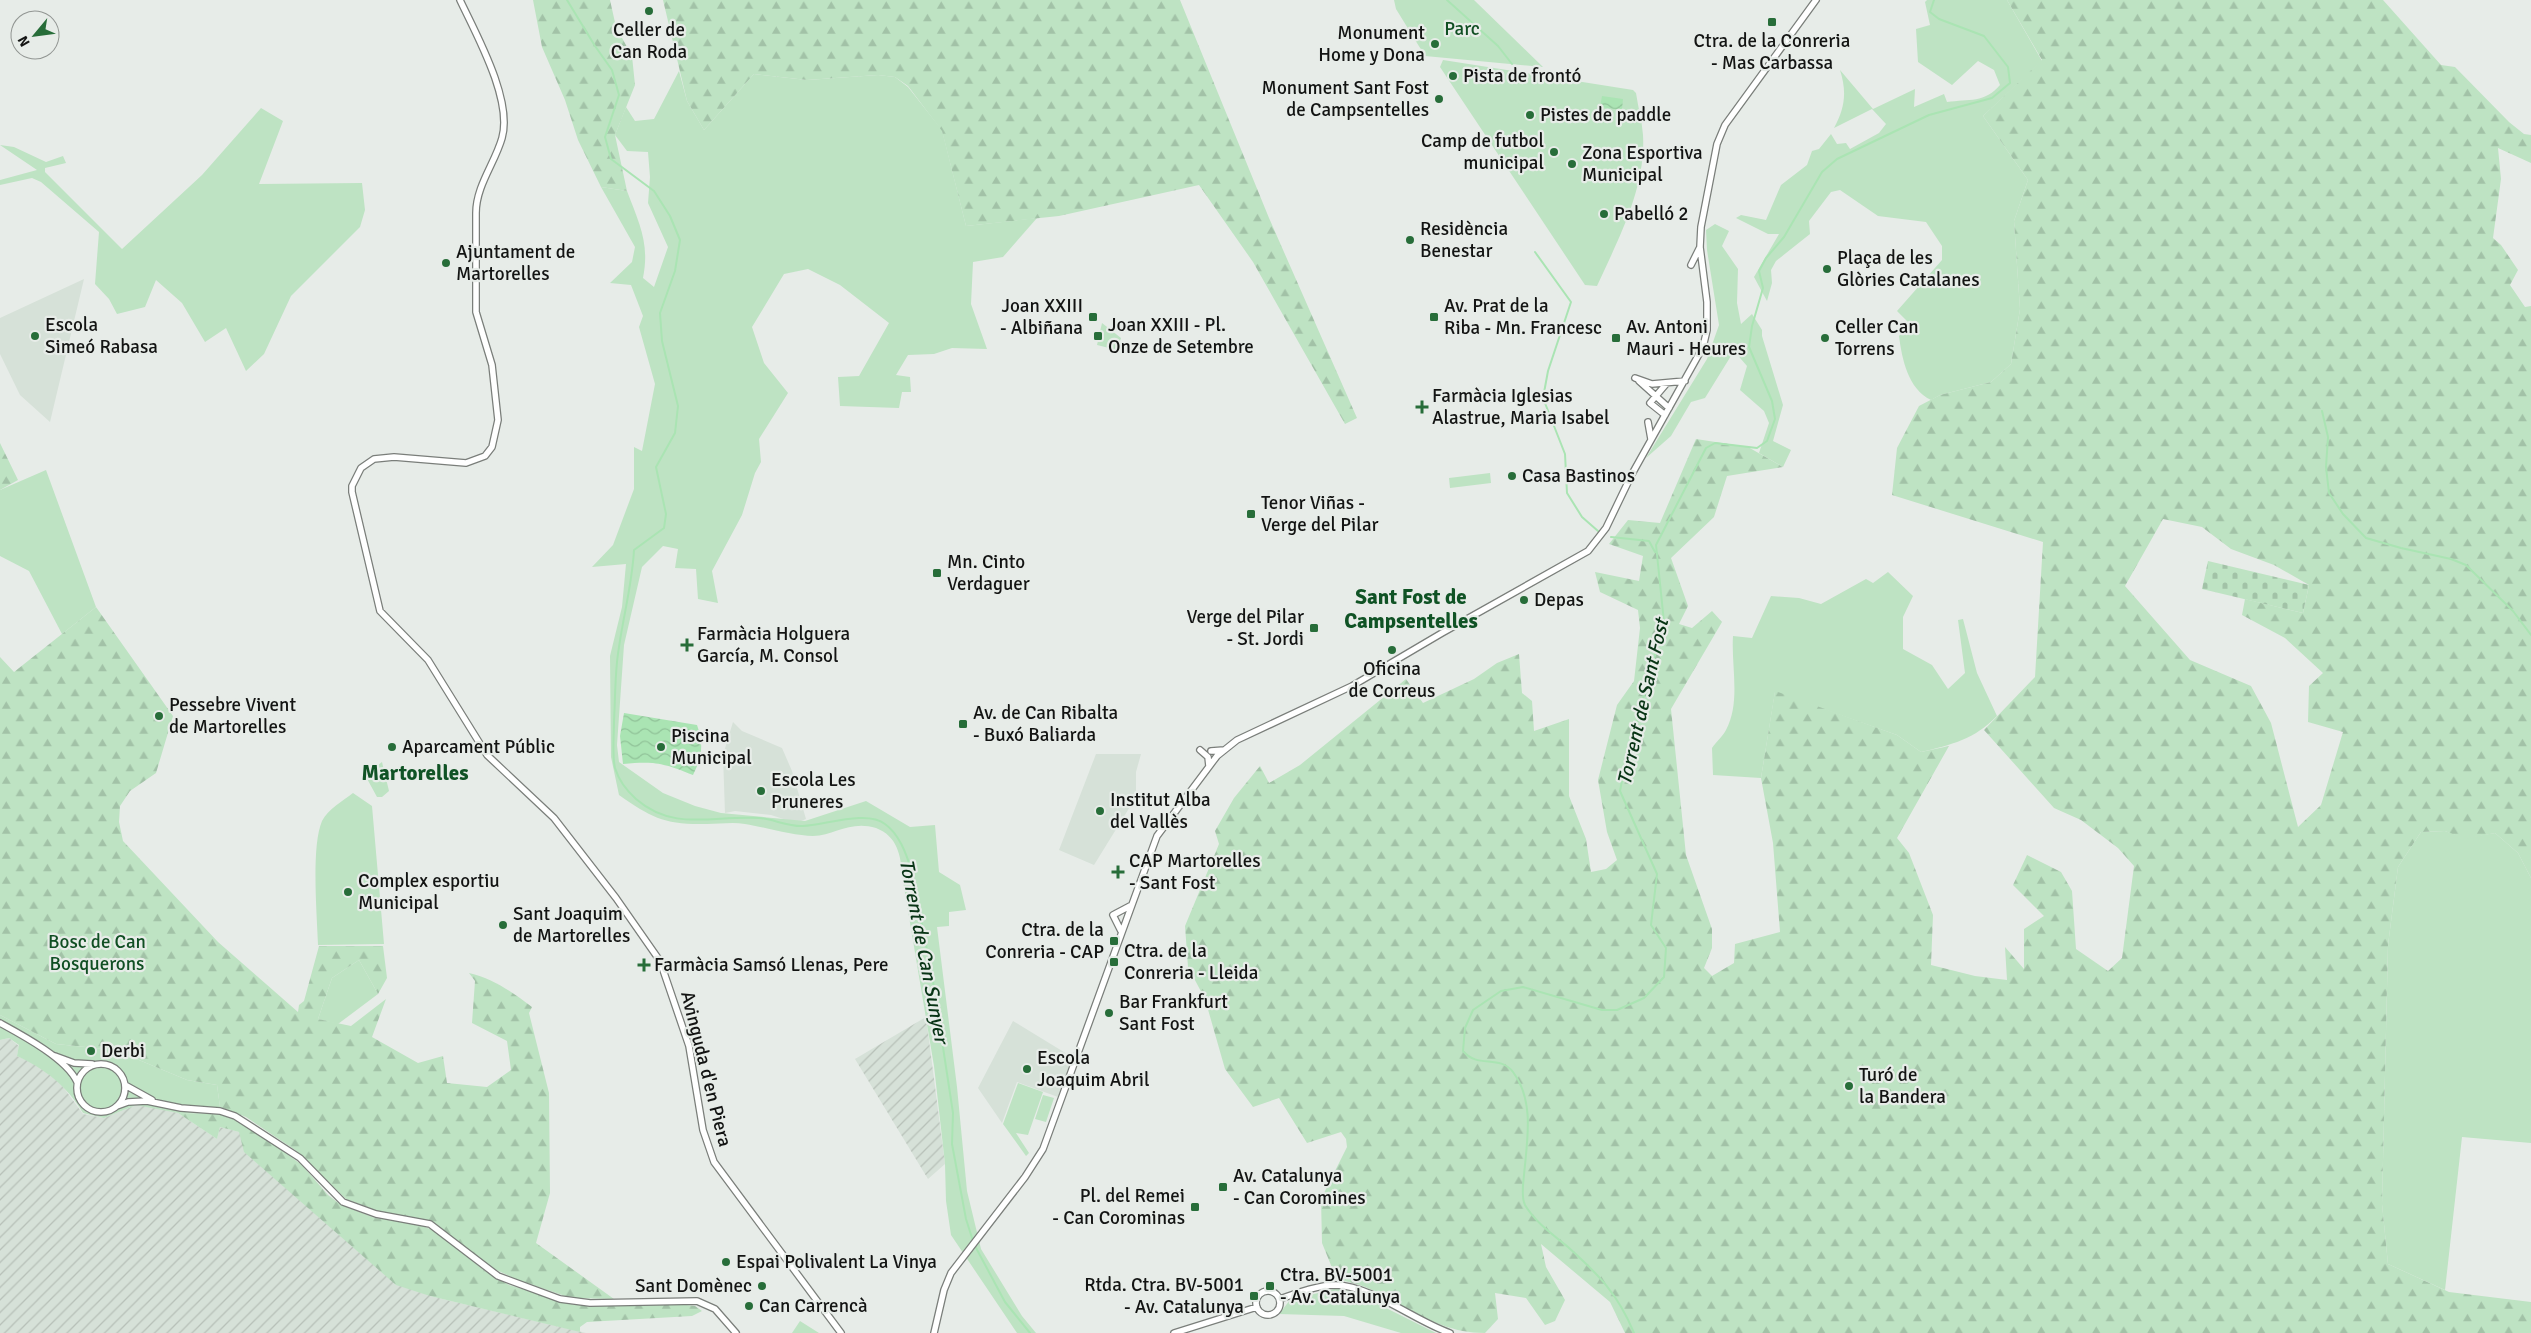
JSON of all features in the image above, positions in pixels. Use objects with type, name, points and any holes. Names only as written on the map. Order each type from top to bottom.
[{"type":"street","name":"Avinguda d'en Piera","points":[[460,0],[494,76],[504,113],[502,139],[476,199],[476,312],[492,365],[498,420],[492,447],[485,456],[466,463],[394,457],[374,459],[361,468],[352,486],[380,611],[428,660],[487,755],[554,818],[660,961],[689,1046],[703,1130],[714,1162],[841,1333]]},
{"type":"street","points":[[934,1333],[944,1290],[963,1255],[1025,1177],[1042,1152],[1157,836],[1209,766],[1224,750],[1246,736],[1352,686],[1588,551],[1599,540],[1651,439],[1703,347],[1707,330],[1700,247],[1703,214],[1721,134],[1816,0]]},
{"type":"street","points":[[1691,266],[1700,247]]},
{"type":"street","points":[[1669,408],[1654,397],[1635,378],[1652,384],[1685,381]]},
{"type":"street","points":[[1665,414],[1650,403],[1667,383]]},
{"type":"street","points":[[1648,422],[1651,439]]},
{"type":"street","points":[[1200,750],[1208,757],[1209,766]]},
{"type":"street","points":[[1212,751],[1224,750]]},
{"type":"street","points":[[1121,931],[1113,915],[1130,906]]},
{"type":"street","points":[[0,1023],[49,1053],[69,1070],[77,1082],[78,1096],[88,1109],[104,1112],[128,1102],[158,1103],[220,1111],[240,1119],[300,1158],[342,1202],[376,1214],[430,1224],[441,1230],[477,1262],[504,1278],[574,1302],[697,1301],[715,1309],[736,1333]]},
{"type":"street","points":[[49,1053],[74,1063],[110,1065],[122,1076],[126,1085],[158,1103]]},
{"type":"street","points":[[77,1082],[85,1070],[93,1064]]},
{"type":"street","points":[[117,1106],[123,1098],[126,1085]]},
{"type":"street","points":[[1280,1299],[1330,1286],[1351,1287],[1372,1295],[1427,1324],[1450,1333]]},
{"type":"street","points":[[1263,1292],[1273,1292],[1280,1299],[1279,1308],[1272,1315],[1261,1313],[1257,1308],[1257,1297],[1263,1292]]},
{"type":"street","points":[[1174,1333],[1257,1308]]},
{"type":"shaded area","name":"Escola Simeó Rabasa","points":[[84,279],[50,422],[20,395],[0,354],[0,318]]},
{"type":"shaded area","name":"Escola Les Pruneres","points":[[733,722],[742,731],[782,748],[792,771],[806,819],[796,823],[771,815],[735,811],[725,813],[723,755]]},
{"type":"shaded area","name":"Institut Alba del Vallès","points":[[1096,754],[1141,754],[1136,772],[1136,797],[1094,865],[1059,850]]},
{"type":"shaded area","points":[[926,1017],[945,1164],[928,1179],[855,1059]]},
{"type":"shaded area","name":"Escola Joaquim Abril","points":[[1013,1021],[1072,1057],[1058,1097],[1017,1082],[1002,1123],[978,1088]]},
{"type":"shaded area","points":[[9,1038],[19,1046],[17,1056],[36,1064],[58,1080],[83,1114],[104,1118],[136,1105],[178,1113],[217,1139],[220,1127],[239,1132],[430,1296],[586,1333],[0,1333],[0,1040]]},
{"type":"green space","points":[[533,0],[610,0],[616,27],[632,56],[635,85],[615,135],[627,191],[601,187],[578,140],[565,100],[542,47]]},
{"type":"green space","points":[[663,0],[1180,0],[1269,218],[1357,418],[1345,424],[1253,262],[1199,185],[1059,216],[966,226],[942,131],[908,86],[895,77],[878,75],[807,80],[754,74],[704,130],[687,101]]},
{"type":"green space","name":"Parc","points":[[1394,0],[1474,0],[1543,67],[1425,56],[1396,9]]},
{"type":"green space","points":[[1927,0],[2007,0],[2042,61],[1983,116],[2028,180],[2014,221],[2020,309],[2011,364],[1991,382],[1940,395],[1931,400],[1917,389],[1904,363],[1899,336],[1910,324],[1897,311],[1942,260],[1942,246],[1926,222],[1878,216],[1840,190],[1831,192],[1809,221],[1810,234],[1776,261],[1771,270],[1772,283],[1767,301],[1754,277],[1779,234],[1768,234],[1736,218],[1741,215],[1766,220],[1781,185],[1807,165],[1812,151],[1819,149],[1831,134],[1837,144],[1846,143],[1850,149],[1879,133],[1886,124],[1872,109],[1834,128],[1841,114],[1844,100],[1844,86],[1840,70],[1873,109],[1915,89],[1914,107],[1944,94],[1947,102],[1976,99],[1988,95],[2000,85],[1994,70],[1978,61],[1952,85],[1918,62],[1916,29],[1930,25],[1925,2]]},
{"type":"green space","points":[[2007,0],[2383,0],[2441,65],[2455,67],[2509,122],[2524,134],[2531,135],[2531,163],[2498,148],[2501,179],[2493,238],[2501,245],[2518,270],[2510,285],[2525,307],[2531,306],[2531,878],[2518,853],[2495,833],[2465,839],[2445,831],[2421,832],[2398,867],[2388,945],[2382,1204],[2388,1264],[2449,1292],[2531,1302],[2531,1333],[1625,1333],[1610,1302],[1541,1244],[1546,1267],[1565,1300],[1555,1321],[1545,1325],[1526,1298],[1495,1293],[1498,1319],[1485,1333],[1463,1331],[1443,1326],[1374,1291],[1356,1284],[1337,1280],[1322,1243],[1321,1199],[1347,1147],[1346,1139],[1341,1132],[1307,1143],[1279,1098],[1253,1107],[1225,1069],[1205,999],[1188,967],[1185,926],[1219,844],[1215,831],[1234,798],[1260,766],[1269,783],[1300,765],[1406,679],[1423,703],[1474,679],[1497,663],[1519,654],[1522,693],[1532,701],[1534,731],[1569,719],[1569,796],[1586,839],[1591,872],[1606,869],[1617,860],[1607,832],[1598,780],[1617,705],[1634,681],[1640,628],[1638,610],[1600,592],[1595,572],[1639,581],[1643,556],[1609,544],[1628,520],[1660,523],[1696,439],[1748,447],[1783,467],[1727,476],[1714,517],[1671,558],[1688,606],[1679,624],[1692,628],[1712,611],[1722,622],[1671,709],[1686,855],[1712,929],[1712,948],[1704,968],[1712,976],[1734,963],[1735,944],[1780,932],[1773,843],[1761,778],[1775,691],[1897,735],[1921,752],[1949,746],[1897,838],[1909,853],[1933,915],[1931,965],[1975,976],[2007,980],[2005,947],[2024,969],[2024,929],[2044,916],[2013,885],[2027,855],[2061,872],[2072,891],[2076,949],[2108,971],[2122,958],[2134,866],[2118,848],[2081,820],[2054,808],[1984,730],[2035,677],[2043,542],[1892,495],[1897,448],[1919,406],[1940,395],[1991,382],[2011,364],[2020,309],[2014,221],[2028,180],[1983,116],[2042,60]],"holes":[[[2163,519],[2202,527],[2231,549],[2274,565],[2309,585],[2303,613],[2245,599],[2242,615],[2285,638],[2323,673],[2309,686],[2308,722],[2343,732],[2321,805],[2298,827],[2271,723],[2251,686],[2190,660],[2125,586]]]},
{"type":"green space","name":"Zona Esportiva Municipal","points":[[1443,60],[1633,90],[1636,93],[1643,135],[1643,155],[1640,174],[1622,232],[1597,286],[1585,285],[1440,67]]},
{"type":"green space","points":[[679,71],[687,101],[704,130],[754,74],[807,80],[878,75],[895,77],[908,87],[942,130],[966,226],[1037,218],[1003,257],[973,262],[971,304],[987,349],[952,348],[934,354],[908,355],[896,375],[910,377],[911,392],[902,392],[899,408],[840,406],[838,377],[859,376],[889,323],[840,285],[808,269],[784,274],[752,327],[764,363],[788,393],[759,439],[761,462],[755,473],[742,515],[712,571],[718,603],[698,599],[696,569],[675,568],[678,549],[663,546],[642,567],[624,645],[617,745],[619,762],[663,793],[695,806],[721,813],[805,821],[866,801],[910,827],[935,825],[939,872],[960,885],[966,910],[949,912],[949,926],[937,927],[957,1087],[967,1191],[981,1249],[1022,1316],[1036,1333],[1017,1333],[951,1235],[946,1201],[945,1164],[934,1066],[899,853],[893,841],[883,831],[867,826],[851,827],[813,836],[797,835],[740,823],[680,823],[650,815],[619,795],[611,757],[610,656],[622,607],[626,564],[592,567],[613,545],[634,489],[634,447],[642,451],[655,384],[639,327],[643,316],[631,285],[610,283],[632,262],[635,247],[601,187],[627,191],[642,233],[645,254],[643,278],[654,287],[668,247],[648,203],[650,177],[648,152],[627,151],[615,135],[626,107],[635,121],[654,119]]},
{"type":"green space","points":[[261,108],[283,121],[259,184],[362,183],[365,210],[360,227],[291,296],[264,354],[246,371],[226,328],[205,342],[182,303],[156,280],[145,307],[117,314],[109,299],[95,284],[99,232],[41,182],[32,178],[0,185],[0,180],[37,170],[0,145],[14,147],[46,162],[63,156],[66,163],[45,168],[45,172],[122,249],[202,175]]},
{"type":"green space","points":[[1715,224],[1729,231],[1722,246],[1738,269],[1737,303],[1741,324],[1752,314],[1762,330],[1762,336],[1783,405],[1773,441],[1791,450],[1783,467],[1759,453],[1769,423],[1764,411],[1740,390],[1747,366],[1734,351],[1705,398],[1691,402],[1671,436],[1646,458],[1707,359],[1719,325],[1707,250],[1706,230]]},
{"type":"green space","points":[[1102,323],[1121,338],[1117,350],[1097,345]]},
{"type":"green space","points":[[0,443],[18,480],[0,490]]},
{"type":"green space","points":[[46,470],[96,607],[62,634],[29,571],[0,556],[0,490]]},
{"type":"green space","points":[[1490,473],[1491,483],[1450,488],[1449,478]]},
{"type":"green space","points":[[2208,561],[2309,585],[2303,613],[2202,589]]},
{"type":"green space","points":[[1888,572],[1913,596],[1903,617],[1903,649],[1932,665],[1948,689],[1965,673],[1958,620],[1963,619],[1977,673],[1997,716],[1971,736],[1952,744],[1921,752],[1897,735],[1775,692],[1761,778],[1713,775],[1712,748],[1726,730],[1733,708],[1733,636],[1752,638],[1771,596],[1799,598],[1821,604],[1866,579],[1873,583]]},
{"type":"green space","name":"Bosc de Can Bosquerons","points":[[96,607],[173,716],[156,773],[130,791],[120,806],[119,822],[123,841],[218,942],[298,1012],[299,1005],[304,1001],[319,946],[383,946],[387,978],[378,994],[359,960],[332,978],[318,1019],[351,1026],[386,999],[372,1037],[418,1063],[443,1056],[447,1083],[487,1087],[511,1070],[507,1041],[472,1023],[475,981],[469,973],[495,982],[532,1007],[529,1013],[549,1093],[550,1193],[536,1243],[614,1299],[571,1298],[518,1280],[492,1268],[432,1221],[378,1211],[346,1199],[295,1150],[246,1117],[220,1107],[217,1085],[187,1080],[115,1050],[56,1044],[0,1015],[0,657],[14,672]]},
{"type":"green space","points":[[382,762],[389,791],[382,797],[377,797],[365,775]]},
{"type":"green space","name":"Complex esportiu Municipal","points":[[353,793],[372,806],[384,944],[318,945],[316,863],[319,833],[322,821],[328,813]]},
{"type":"green space","points":[[2445,831],[2465,838],[2495,833],[2518,853],[2531,878],[2531,1143],[2462,1137],[2445,1290],[2388,1264],[2382,1204],[2388,945],[2398,867],[2421,832]]},
{"type":"green space","points":[[359,960],[378,994],[338,1024],[318,1019],[332,978]]},
{"type":"green space","points":[[0,1015],[56,1044],[115,1050],[187,1080],[217,1085],[220,1107],[218,1114],[178,1113],[136,1105],[104,1118],[83,1113],[77,1103],[55,1079],[17,1056],[19,1045],[9,1038],[0,1040]]},
{"type":"green space","points":[[1018,1083],[1043,1092],[1028,1135],[1016,1133],[1029,1153],[1026,1156],[1003,1124]]},
{"type":"green space","points":[[1043,1095],[1054,1098],[1046,1122],[1035,1119]]},
{"type":"green space","points":[[178,1113],[218,1114],[235,1120],[260,1134],[302,1165],[328,1195],[341,1205],[375,1218],[415,1223],[435,1231],[485,1271],[509,1285],[575,1305],[678,1304],[695,1306],[702,1311],[692,1316],[587,1322],[580,1327],[580,1332],[430,1296],[396,1285],[244,1152],[239,1132],[220,1127],[217,1139]]},
{"type":"green space","points":[[1338,1288],[1356,1293],[1436,1333],[1401,1333],[1344,1316],[1279,1314],[1290,1300]]},
{"type":"green space","points":[[800,1321],[819,1333],[792,1333]]},
{"type":"water","points":[[1602,96],[1623,99],[1622,110],[1600,107]]},
{"type":"water","name":"Piscina Municipal","points":[[624,713],[697,725],[701,738],[701,750],[693,775],[659,764],[623,764],[620,736]]},
{"type":"waterway","name":"Torrent de Can Sunyer","points":[[567,0],[612,70],[619,95],[605,137],[611,159],[654,191],[670,216],[680,240],[675,271],[660,313],[662,341],[678,406],[675,433],[656,467],[666,514],[664,528],[634,550],[616,669],[613,745],[615,768],[621,781],[632,796],[650,809],[679,819],[759,818],[798,826],[846,819],[868,818],[885,824],[898,838],[911,869],[932,975],[953,1113],[952,1144],[966,1219],[973,1241]]},
{"type":"waterway","points":[[1447,0],[1498,46],[1512,64]]},
{"type":"waterway","name":"Torrent de Sant Fost","points":[[1634,1333],[1628,1319],[1607,1286],[1579,1257],[1539,1222],[1525,1205],[1523,1190],[1528,1122],[1527,1108],[1520,1083],[1513,1072],[1507,1067],[1495,1062],[1475,1059],[1463,1051],[1465,1028],[1473,1010],[1501,991],[1523,987],[1602,1010],[1617,1010],[1644,998],[1664,977],[1666,948],[1651,925],[1657,874],[1620,791],[1625,765],[1664,622],[1656,545],[1706,448],[1715,443],[1757,448],[1767,441],[1775,419],[1772,401],[1749,347],[1752,326],[1763,288],[1759,271],[1766,258],[1784,237],[1822,172],[1837,159],[1929,115],[1992,98],[2010,83],[2008,67],[1984,36],[1939,19],[1930,12],[1934,0]]},
{"type":"waterway","points":[[1535,252],[1571,302],[1548,371],[1543,398],[1565,454],[1567,493],[1582,517],[1598,531]]},
{"type":"waterway","points":[[2322,411],[2328,437],[2326,467],[2329,493],[2343,514],[2366,538],[2451,559],[2466,565],[2513,611],[2531,635]]},
{"type":"waterway","points":[[1611,537],[1649,541],[1655,552]]},
{"type":"waterway","name":"Torrent de Can Sunyer","points":[[975,1246],[1005,1302],[1030,1333]]},
{"type":"place","name":"Celler de Can Roda","points":[[649,11]]},
{"type":"place","name":"Ctra. de la Conreria - Mas Carbassa","points":[[1772,22]]},
{"type":"place","name":"Monument Home y Dona","points":[[1435,44]]},
{"type":"place","name":"Pista de frontó","points":[[1453,76]]},
{"type":"place","name":"Monument Sant Fost de Campsentelles","points":[[1439,99]]},
{"type":"place","name":"Pistes de paddle","points":[[1530,115]]},
{"type":"place","name":"Camp de futbol municipal","points":[[1554,152]]},
{"type":"place","name":"Zona Esportiva Municipal","points":[[1572,164]]},
{"type":"place","name":"Pabelló 2","points":[[1604,214]]},
{"type":"place","name":"Residència Benestar","points":[[1410,240]]},
{"type":"place","name":"Ajuntament de Martorelles","points":[[446,263]]},
{"type":"place","name":"Plaça de les Glòries Catalanes","points":[[1827,269]]},
{"type":"place","name":"Joan XXIII - Albiñana","points":[[1093,317]]},
{"type":"place","name":"Av. Prat de la Riba - Mn. Francesc","points":[[1434,317]]},
{"type":"place","name":"Escola Simeó Rabasa","points":[[35,336]]},
{"type":"place","name":"Joan XXIII - Pl. Onze de Setembre","points":[[1098,336]]},
{"type":"place","name":"Av. Antoni Mauri - Heures","points":[[1616,338]]},
{"type":"place","name":"Celler Can Torrens","points":[[1825,338]]},
{"type":"place","name":"Farmàcia Iglesias Alastrue, Maria Isabel","points":[[1422,407]]},
{"type":"place","name":"Casa Bastinos","points":[[1512,476]]},
{"type":"place","name":"Tenor Viñas - Verge del Pilar","points":[[1251,514]]},
{"type":"place","name":"Mn. Cinto Verdaguer","points":[[937,573]]},
{"type":"place","name":"Depas","points":[[1524,600]]},
{"type":"place","name":"Verge del Pilar - St. Jordi","points":[[1314,628]]},
{"type":"place","name":"Farmàcia Holguera García, M. Consol","points":[[687,645]]},
{"type":"place","name":"Oficina de Correus","points":[[1392,650]]},
{"type":"place","name":"Pessebre Vivent de Martorelles","points":[[159,716]]},
{"type":"place","name":"Av. de Can Ribalta - Buxó Baliarda","points":[[963,724]]},
{"type":"place","name":"Aparcament Públic","points":[[392,747]]},
{"type":"place","name":"Piscina Municipal","points":[[661,747]]},
{"type":"place","name":"Escola Les Pruneres","points":[[761,791]]},
{"type":"place","name":"Institut Alba del Vallès","points":[[1100,811]]},
{"type":"place","name":"CAP Martorelles - Sant Fost","points":[[1118,872]]},
{"type":"place","name":"Complex esportiu Municipal","points":[[348,892]]},
{"type":"place","name":"Sant Joaquim de Martorelles","points":[[503,925]]},
{"type":"place","name":"Ctra. de la Conreria - CAP","points":[[1114,941]]},
{"type":"place","name":"Ctra. de la Conreria - Lleida","points":[[1114,962]]},
{"type":"place","name":"Farmàcia Samsó Llenas, Pere","points":[[644,965]]},
{"type":"place","name":"Bar Frankfurt Sant Fost","points":[[1109,1013]]},
{"type":"place","name":"Derbi","points":[[91,1051]]},
{"type":"place","name":"Escola Joaquim Abril","points":[[1027,1069]]},
{"type":"place","name":"Turó de la Bandera","points":[[1849,1086]]},
{"type":"place","name":"Av. Catalunya - Can Coromines","points":[[1223,1187]]},
{"type":"place","name":"Pl. del Remei - Can Corominas","points":[[1195,1207]]},
{"type":"place","name":"Espai Polivalent La Vinya","points":[[726,1262]]},
{"type":"place","name":"Sant Domènec","points":[[762,1286]]},
{"type":"place","name":"Ctra. BV-5001 - Av. Catalunya","points":[[1270,1286]]},
{"type":"place","name":"Rtda. Ctra. BV-5001 - Av. Catalunya","points":[[1254,1296]]},
{"type":"place","name":"Can Carrencà","points":[[749,1306]]},
{"type":"district","name":"Sant Fost de Campsentelles","points":[[1411,609]]},
{"type":"district","name":"Martorelles","points":[[415,773]]}]
